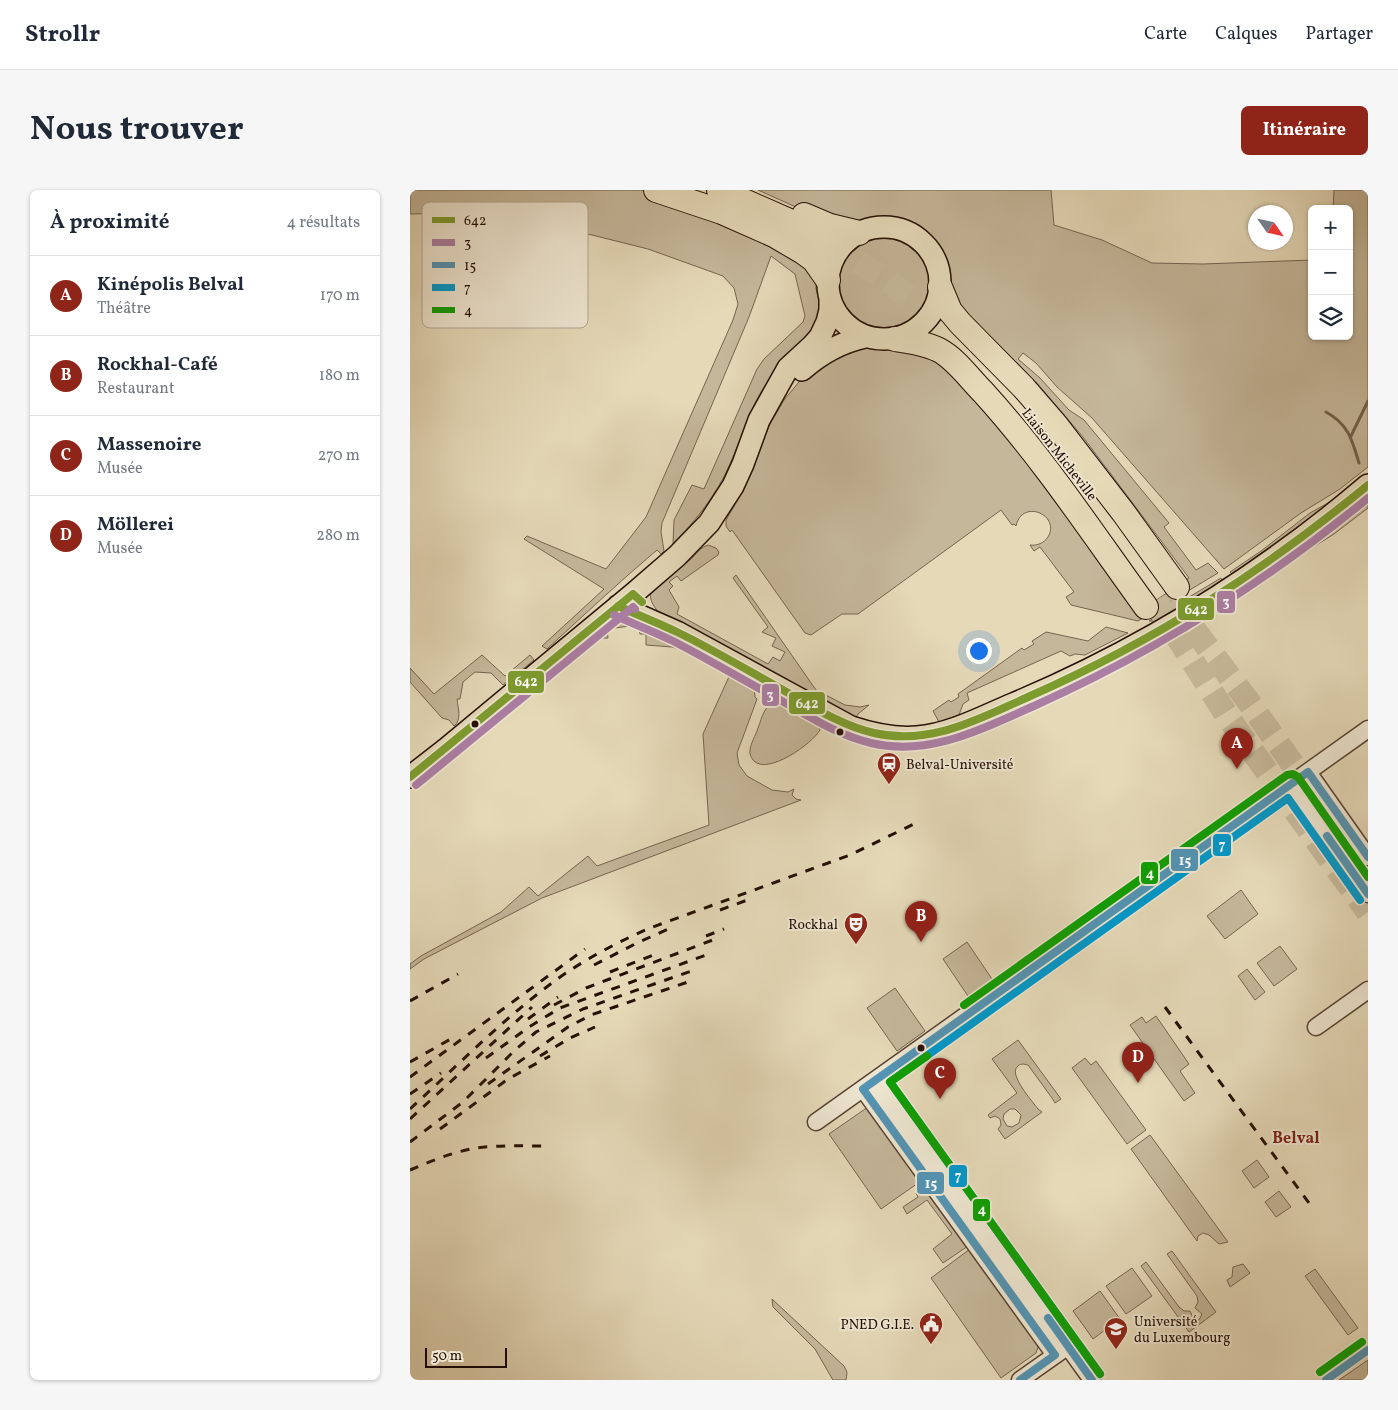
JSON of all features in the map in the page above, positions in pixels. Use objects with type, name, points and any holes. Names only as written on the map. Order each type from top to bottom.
[{"type":"highway","points":[[656,190],[722,212],[774,235],[814,260],[829,290]]},
{"type":"highway","points":[[697,190],[754,213],[826,246],[787,220],[719,190]]},
{"type":"highway","points":[[751,190],[817,222],[859,233]]},
{"type":"highway","points":[[940,287],[950,311],[1024,388],[1056,425],[1123,512],[1161,597]]},
{"type":"highway","name":"Liaison Micheville","points":[[938,327],[977,358],[1048,436],[1161,597]]},
{"type":"highway","points":[[895,339],[916,342],[939,350],[958,365],[1161,597]]},
{"type":"main road","points":[[410,777],[677,556],[709,524],[743,464],[759,420],[788,368],[820,337],[830,310],[829,290],[830,265],[837,252],[847,241],[859,233],[873,228],[888,227],[902,230],[916,236],[926,246],[935,258],[939,272],[940,287],[937,302],[931,315],[921,326],[909,334],[895,339],[880,340],[865,337],[854,331],[836,313],[829,290]]},
{"type":"main road","points":[[771,398],[810,363],[844,342],[865,337]]},
{"type":"main road","points":[[625,600],[677,632],[851,727],[872,734],[917,737],[940,733],[1048,689],[1125,652],[1234,587],[1340,509],[1368,485]]},
{"type":"main road","points":[[650,609],[646,600],[646,592],[654,575]]},
{"type":"main road","points":[[625,600],[650,609],[677,632]]},
{"type":"street","points":[[816,1122],[1368,729]]},
{"type":"street","points":[[1308,772],[1368,857]]},
{"type":"street","points":[[1290,784],[1368,894]]},
{"type":"street","points":[[1316,1027],[1368,990]]},
{"type":"street","points":[[869,1084],[1062,1350],[1092,1380]]},
{"type":"street","points":[[1020,1380],[1062,1350]]},
{"type":"shaded area","points":[[410,190],[641,190],[659,194],[721,215],[815,271],[816,289],[821,307],[819,329],[792,354],[761,391],[725,475],[705,506],[673,544],[674,520],[692,485],[704,489],[757,369],[764,359],[803,322],[805,316],[795,274],[771,256],[749,317],[662,523],[661,532],[664,551],[661,554],[657,550],[547,649],[542,646],[604,589],[524,539],[527,536],[606,569],[646,517],[733,320],[738,304],[734,288],[723,276],[648,249],[588,234],[588,202],[422,202],[422,214],[410,214]]},
{"type":"shaded area","points":[[758,190],[1051,190],[1054,225],[1102,240],[1152,263],[1203,264],[1308,260],[1308,340],[1353,340],[1353,205],[1333,205],[1334,190],[1368,190],[1368,467],[1340,489],[1301,513],[1224,569],[1092,418],[1057,387],[1036,363],[1023,353],[1018,359],[1040,378],[1069,410],[1084,420],[1169,523],[1164,527],[1196,570],[1208,563],[1218,573],[1138,621],[1071,605],[1066,597],[1074,592],[1040,547],[1034,551],[1030,545],[1040,544],[1048,537],[1051,529],[1045,516],[1032,511],[1025,513],[1016,526],[1012,525],[1001,510],[858,614],[842,614],[811,635],[805,633],[732,530],[730,532],[726,526],[726,520],[743,491],[769,426],[784,400],[804,376],[859,346],[890,350],[906,347],[954,368],[1140,611],[1189,578],[1083,437],[1036,382],[1031,383],[949,296],[951,279],[948,263],[942,248],[931,235],[919,225],[904,219],[887,216],[871,218],[856,223],[818,217]]},
{"type":"shaded area","points":[[884,237],[902,240],[917,250],[927,265],[930,283],[927,301],[917,316],[902,326],[884,329],[866,326],[851,316],[841,301],[838,283],[841,265],[851,250],[866,240]]},
{"type":"shaded area","points":[[1368,473],[1368,478],[1351,492],[1314,515],[1232,574],[1230,572],[1310,513],[1344,494]]},
{"type":"shaded area","points":[[1368,494],[1368,508],[1334,534],[1235,596]]},
{"type":"shaded area","points":[[708,545],[716,548],[719,552],[718,555],[681,581],[677,576],[669,582],[673,586],[669,590],[679,607],[677,614],[768,664],[773,657],[780,661],[785,652],[772,646],[776,638],[762,632],[768,627],[733,578],[736,575],[816,690],[845,705],[860,707],[869,705],[858,714],[853,722],[662,616],[654,607],[651,592],[658,581],[689,561]]},
{"type":"shaded area","points":[[1221,578],[1222,581],[1156,621],[1149,621]]},
{"type":"shaded area","points":[[621,617],[635,619],[702,656],[672,647],[646,645],[646,634],[640,634],[638,625],[607,629],[608,638],[600,638],[598,635]]},
{"type":"shaded area","points":[[1106,627],[1128,633],[1085,655],[1075,654],[1070,656],[1061,651],[967,693],[969,700],[963,704],[959,715],[939,722],[933,711],[949,700],[951,702],[959,697],[958,694],[1022,648],[1024,650],[1034,644],[1032,641],[1046,632],[1088,641]]},
{"type":"shaded area","points":[[482,655],[505,676],[530,655],[534,660],[503,685],[491,673],[475,672],[463,682],[460,699],[457,699],[459,717],[454,726],[449,720],[442,718],[410,682],[410,668],[434,694]]},
{"type":"shaded area","points":[[732,670],[754,686],[757,699],[737,753],[739,765],[747,776],[772,790],[788,792],[794,789],[792,795],[796,799],[801,800],[542,898],[424,959],[410,969],[410,964],[421,956],[501,912],[529,887],[538,896],[588,856],[597,866],[709,825],[703,734]]},
{"type":"shaded area","points":[[776,700],[785,700],[816,718],[820,730],[808,743],[789,756],[769,764],[761,764],[752,759],[750,748],[764,712]]},
{"type":"shaded area","points":[[1318,805],[1368,875],[1368,883],[1314,808]]},
{"type":"shaded area","points":[[1241,890],[1258,914],[1225,939],[1207,916]]},
{"type":"shaded area","points":[[967,942],[994,982],[970,999],[943,959]]},
{"type":"shaded area","points":[[1280,946],[1297,969],[1274,986],[1257,963]]},
{"type":"shaded area","points":[[1247,969],[1265,992],[1255,1000],[1238,976]]},
{"type":"shaded area","points":[[895,988],[925,1031],[897,1051],[867,1008]]},
{"type":"shaded area","points":[[1156,1016],[1189,1064],[1180,1071],[1195,1093],[1184,1101],[1130,1025],[1142,1017],[1146,1023]]},
{"type":"shaded area","points":[[1018,1040],[1061,1099],[1055,1103],[1028,1065],[1022,1064],[1018,1066],[1015,1071],[1022,1088],[1042,1112],[1005,1139],[998,1129],[1001,1125],[1000,1119],[995,1116],[990,1118],[988,1115],[1017,1093],[992,1059]],"holes":[[[1010,1109],[1015,1109],[1021,1115],[1019,1123],[1012,1127],[1007,1126],[1003,1119],[1004,1114]]]},
{"type":"shaded area","points":[[1085,1058],[1091,1065],[1096,1061],[1146,1130],[1127,1144],[1072,1068]]},
{"type":"shaded area","points":[[868,1107],[921,1181],[881,1209],[829,1134]]},
{"type":"shaded area","points":[[1150,1135],[1228,1242],[1219,1244],[1209,1235],[1203,1233],[1198,1236],[1197,1241],[1131,1149]]},
{"type":"shaded area","points":[[1257,1160],[1269,1177],[1254,1188],[1242,1171]]},
{"type":"shaded area","points":[[925,1187],[968,1246],[943,1263],[933,1249],[952,1234],[927,1200],[907,1214],[903,1207],[918,1197],[916,1193]]},
{"type":"shaded area","points":[[1279,1191],[1291,1207],[1276,1217],[1265,1202]]},
{"type":"shaded area","points":[[970,1249],[1036,1340],[1038,1347],[1036,1353],[1001,1378],[931,1278]]},
{"type":"shaded area","points":[[1172,1251],[1216,1312],[1189,1332],[1141,1266],[1146,1262],[1179,1307],[1184,1311],[1190,1311],[1194,1320],[1199,1320],[1202,1314],[1195,1308],[1198,1302],[1197,1296],[1167,1254]]},
{"type":"shaded area","points":[[1243,1264],[1250,1273],[1230,1287],[1227,1280],[1232,1277],[1233,1267]]},
{"type":"shaded area","points":[[1132,1268],[1152,1296],[1126,1314],[1106,1286]]},
{"type":"shaded area","points":[[1315,1269],[1358,1328],[1348,1335],[1305,1276]]},
{"type":"shaded area","points":[[1100,1291],[1120,1319],[1093,1339],[1073,1311]]},
{"type":"shaded area","points":[[772,1299],[844,1366],[847,1372],[846,1380],[833,1380],[815,1349],[773,1307]]},
{"type":"shaded area","points":[[1368,1360],[1368,1377],[1364,1380],[1339,1380]]},
{"type":"waterway","points":[[1351,436],[1368,401]]},
{"type":"waterway","points":[[1326,412],[1339,422],[1348,433],[1359,463]]},
{"type":"tunnel","points":[[828,243],[886,279],[941,324]]},
{"type":"tunnel","points":[[1172,600],[1248,701],[1316,797]]},
{"type":"tunnel","points":[[1155,601],[1227,716],[1368,912]]},
{"type":"tunnel","points":[[1346,838],[1368,869]]},
{"type":"railway","points":[[410,1109],[518,1010],[567,972],[590,958],[650,928],[850,855],[918,822]]},
{"type":"railway","points":[[720,910],[753,898]]},
{"type":"railway","points":[[594,965],[675,926]]},
{"type":"railway","points":[[706,936],[724,929]]},
{"type":"railway","points":[[554,1005],[586,988],[718,938]]},
{"type":"railway","points":[[410,1077],[585,949]]},
{"type":"railway","points":[[610,972],[656,954]]},
{"type":"railway","points":[[486,1058],[529,1027],[560,1008],[706,955]]},
{"type":"railway","points":[[410,1142],[463,1102],[514,1051],[536,1032],[583,1009],[697,969]]},
{"type":"railway","points":[[410,1001],[458,974]]},
{"type":"railway","points":[[488,1084],[568,1027],[591,1015],[691,981]]},
{"type":"railway","points":[[528,1019],[558,997]]},
{"type":"railway","points":[[410,1119],[532,1007]]},
{"type":"railway","points":[[1165,1007],[1309,1203]]},
{"type":"railway","points":[[540,1056],[570,1038],[595,1027]]},
{"type":"railway","points":[[410,1062],[456,1036]]},
{"type":"railway","points":[[440,1129],[508,1079],[550,1056]]},
{"type":"railway","points":[[410,1094],[441,1073]]},
{"type":"railway","points":[[410,1170],[451,1154],[476,1148],[546,1146]]},
{"type":"transit line","name":"642","points":[[618,606],[689,638],[848,725],[874,733],[895,736],[915,736],[934,733],[954,728],[991,714],[1120,653],[1163,629],[1247,576],[1328,517],[1368,485]]},
{"type":"transit line","name":"3","points":[[614,615],[673,641],[845,735],[871,743],[893,746],[935,744],[975,732],[1034,706],[1123,663],[1166,639],[1290,558],[1368,498]]},
{"type":"transit line","name":"642","points":[[410,777],[633,594],[642,602]]},
{"type":"transit line","name":"3","points":[[416,785],[633,607],[635,609]]},
{"type":"transit line","name":"15","points":[[1020,1380],[1055,1355],[863,1089],[1308,772],[1368,857]]},
{"type":"transit line","name":"4","points":[[964,1005],[1287,775],[1293,774],[1298,777],[1368,877]]},
{"type":"transit line","name":"7","points":[[1100,1374],[890,1082],[1288,798],[1360,900]]},
{"type":"transit line","name":"15","points":[[1327,836],[1368,894]]},
{"type":"transit line","name":"4","points":[[927,1056],[890,1082],[1100,1374]]},
{"type":"transit line","name":"15","points":[[1048,1318],[1092,1380]]},
{"type":"transit line","name":"4","points":[[1320,1372],[1362,1342]]},
{"type":"transit line","name":"15","points":[[1326,1380],[1368,1350]]},
{"type":"place","name":"Kinépolis Belval","points":[[1237,769]]},
{"type":"place","name":"Belval-Université","points":[[889,785]]},
{"type":"place","name":"Rockhal-Café","points":[[921,942]]},
{"type":"place","name":"Rockhal","points":[[856,945]]},
{"type":"place","name":"Möllerei","points":[[1138,1083]]},
{"type":"place","name":"Massenoire","points":[[940,1099]]},
{"type":"place","name":"PNED G.I.E.","points":[[931,1345]]},
{"type":"place","name":"Université du Luxembourg","points":[[1116,1350]]},
{"type":"district","name":"Belval","points":[[1296,1137]]}]
